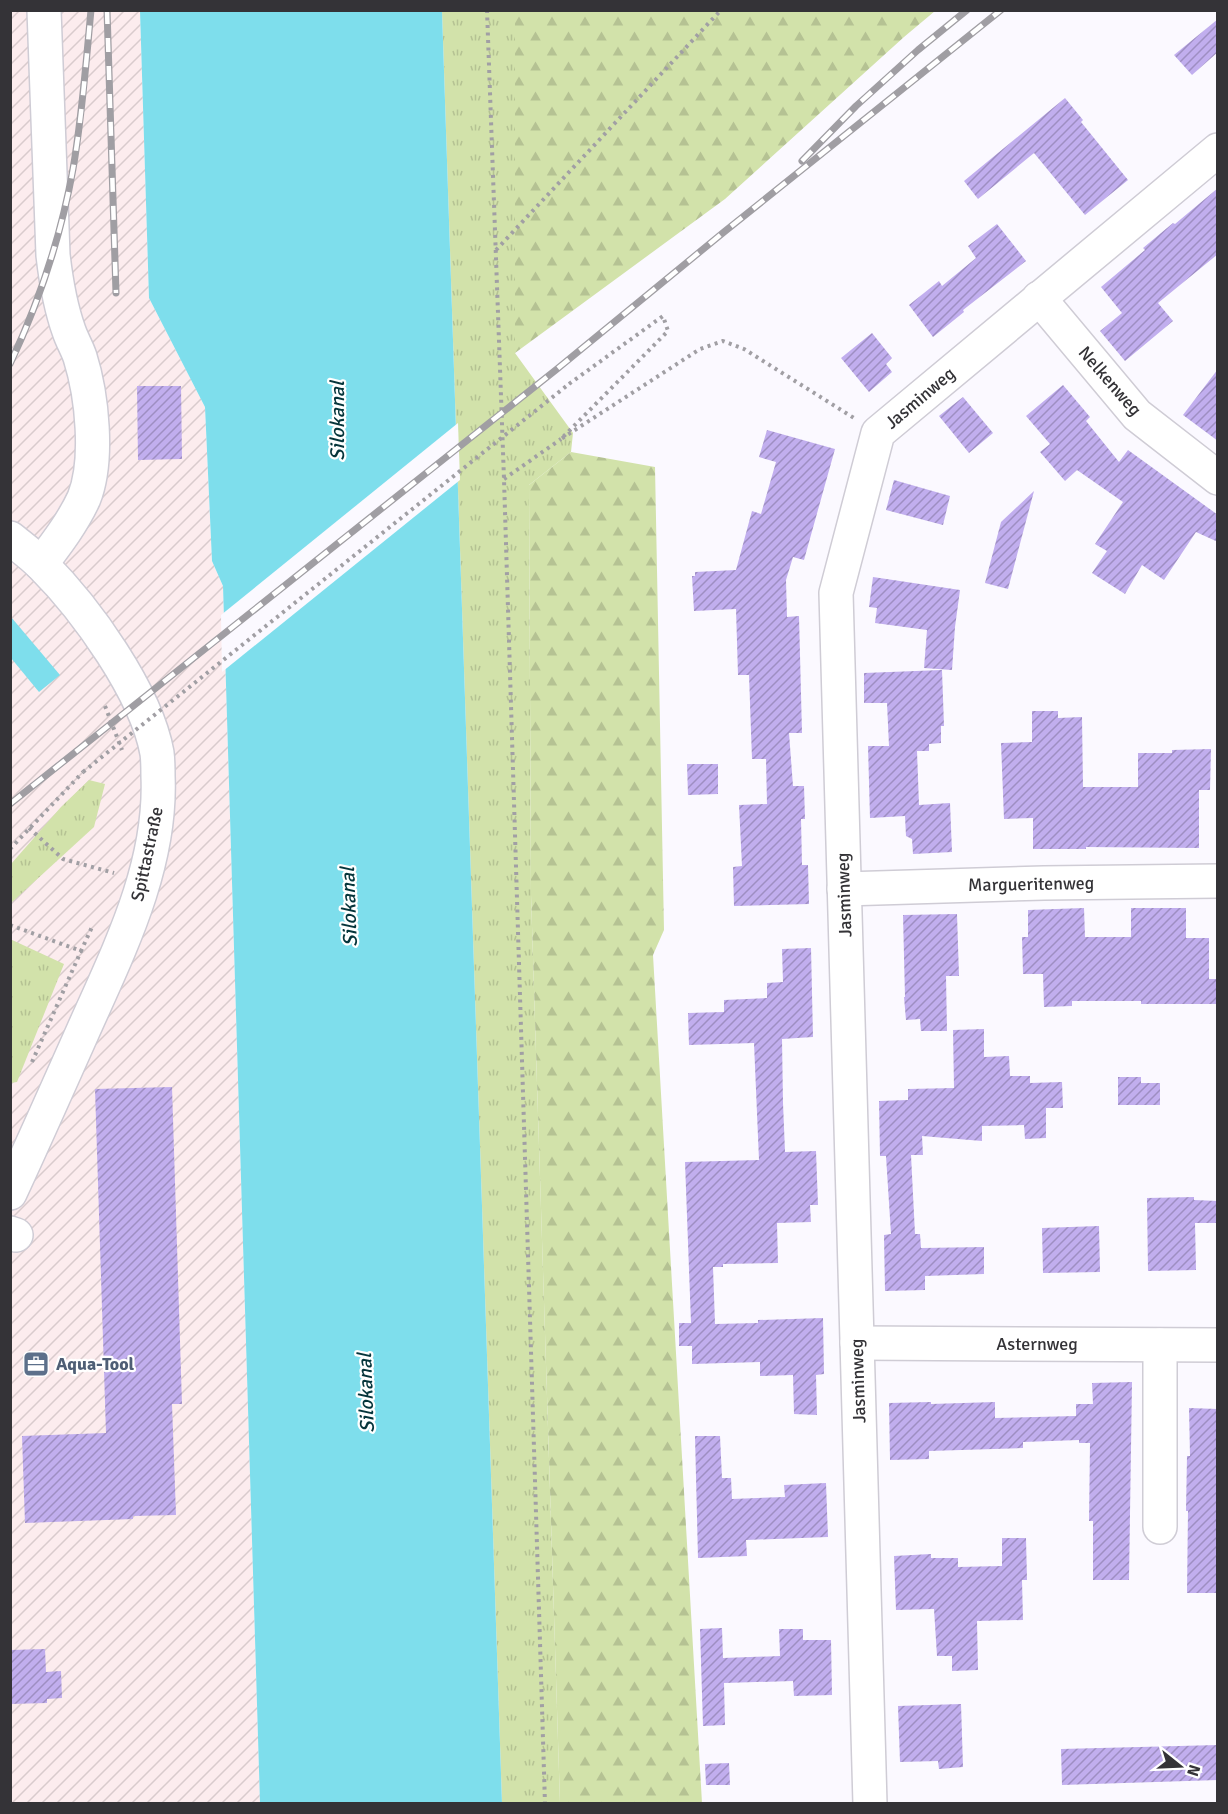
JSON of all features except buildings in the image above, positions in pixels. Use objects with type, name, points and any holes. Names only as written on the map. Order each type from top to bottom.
[{"type":"street","points":[[41,564],[73,519],[84,497],[90,476],[92,442],[90,402],[86,379],[62,311],[52,255],[44,10]]},
{"type":"street","name":"Jasminweg","points":[[870,1803],[836,593],[878,433],[1218,150]]},
{"type":"street","name":"Nelkenweg","points":[[1039,298],[1137,415],[1218,478]]},
{"type":"street","name":"Spittastraße","points":[[10,538],[41,564],[81,609],[125,675],[145,714],[157,754],[159,799],[155,834],[136,907],[10,1193]]},
{"type":"street","name":"Margueritenweg","points":[[844,889],[1218,881]]},
{"type":"street","name":"Asternweg","points":[[857,1343],[1218,1346]]},
{"type":"street","points":[[1160,1345],[1160,1527]]},
{"type":"path","points":[[486,10],[504,478],[545,1803]]},
{"type":"path","points":[[496,251],[721,10]]},
{"type":"path","points":[[10,849],[83,772],[569,384],[663,316],[668,331],[561,439]]},
{"type":"path","points":[[504,478],[700,349],[723,341],[744,349],[878,433]]},
{"type":"path","points":[[102,701],[124,756]]},
{"type":"path","points":[[29,828],[63,859],[118,874]]},
{"type":"path","points":[[29,1070],[95,922]]},
{"type":"path","points":[[10,925],[81,951]]},
{"type":"shaded area","points":[[11,11],[140,11],[149,298],[205,407],[212,561],[223,586],[260,1803],[11,1804]]},
{"type":"green space","points":[[515,10],[935,11],[725,199],[515,353]]},
{"type":"green space","points":[[442,11],[515,11],[515,353],[573,433],[571,452],[529,485],[531,895],[560,1803],[502,1803]]},
{"type":"green space","points":[[571,452],[655,467],[664,930],[653,955],[702,1803],[560,1803],[531,895],[529,485]]},
{"type":"green space","points":[[89,780],[105,784],[94,827],[11,903],[11,864],[61,807]]},
{"type":"green space","points":[[10,939],[64,964],[17,1082],[11,1083]]},
{"type":"water","name":"Silokanal","points":[[140,11],[442,11],[502,1803],[260,1803],[223,586],[212,561],[205,407],[149,298]]},
{"type":"water","points":[[11,617],[60,675],[39,692],[11,658]]},
{"type":"pier","points":[[458,423],[460,480],[222,672],[221,615]]},
{"type":"railway","points":[[10,364],[48,268],[68,194],[79,130],[91,10]]},
{"type":"railway","points":[[107,10],[116,293]]},
{"type":"railway","points":[[802,161],[856,106],[967,10]]},
{"type":"railway","points":[[10,804],[557,369],[1001,10]]},
{"type":"place","name":"Aqua-Tool","points":[[36,1364]]}]
